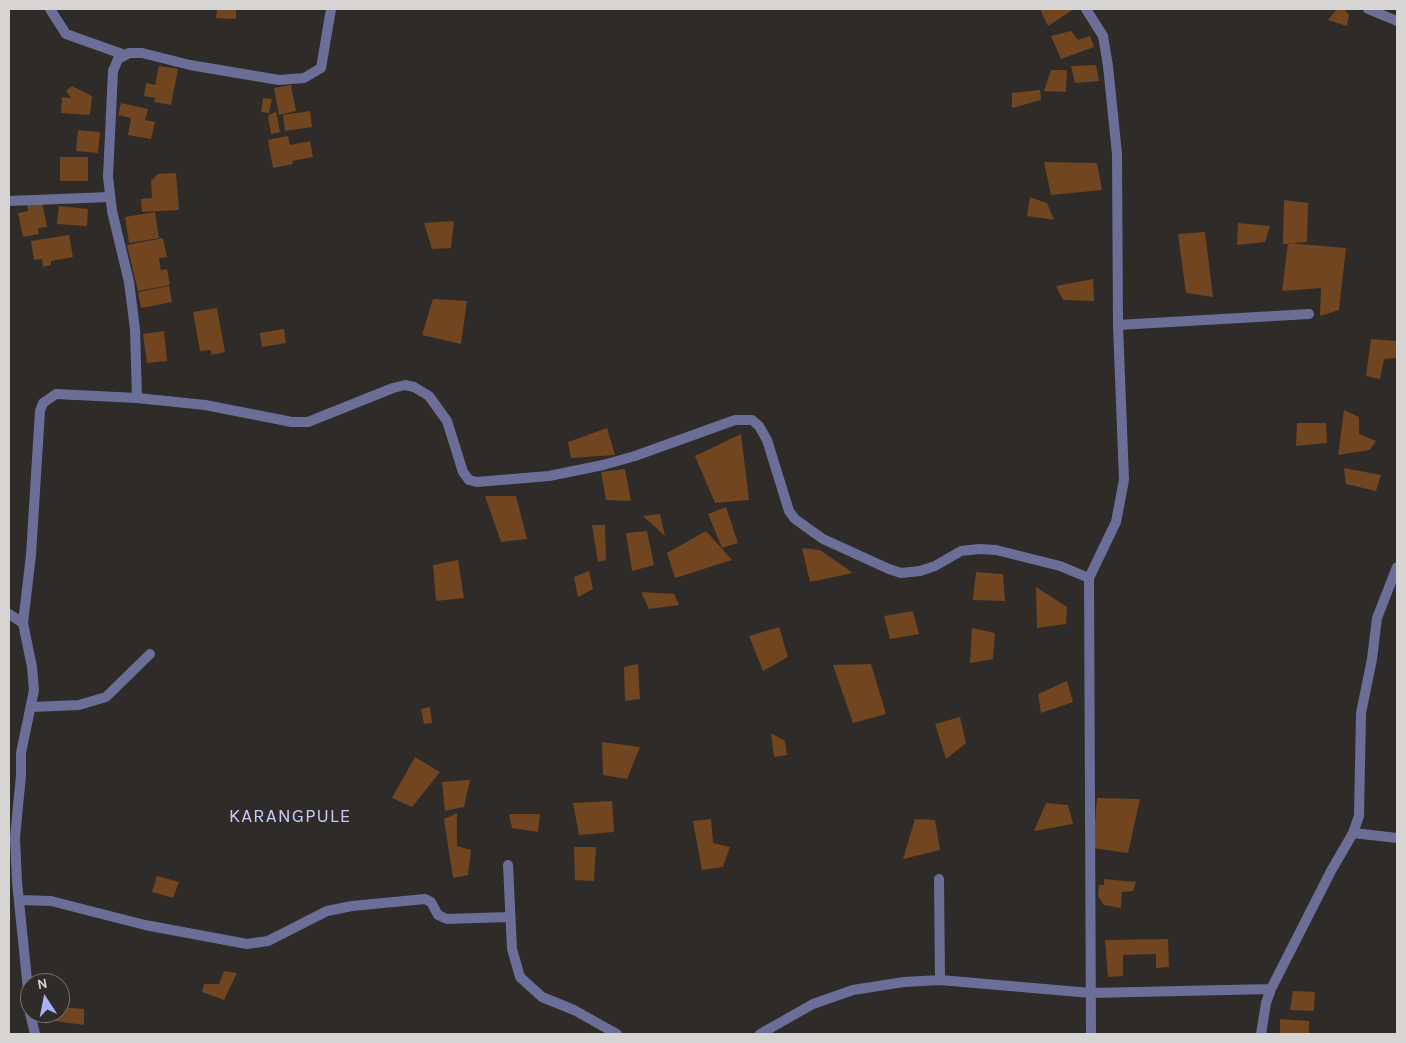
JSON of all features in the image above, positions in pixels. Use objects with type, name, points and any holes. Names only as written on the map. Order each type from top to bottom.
[{"type":"street","points":[[50,9],[66,34],[125,55]]},
{"type":"street","points":[[137,398],[135,329],[120,239],[110,197],[108,177],[113,71],[118,59],[125,55],[142,53],[190,66],[279,80],[304,78],[320,68],[331,9]]},
{"type":"street","points":[[1086,9],[1102,36],[1109,76],[1117,154],[1118,325],[1124,472],[1121,504],[1116,522],[1089,578],[1091,1034]]},
{"type":"street","points":[[1368,9],[1397,22]]},
{"type":"street","points":[[9,201],[110,197]]},
{"type":"street","points":[[1118,325],[1309,314]]},
{"type":"street","points":[[27,973],[20,900],[13,883],[15,838],[22,775],[21,752],[32,707],[34,690],[32,667],[23,623],[31,555],[40,411],[43,403],[56,394],[137,398],[205,406],[292,422],[308,422],[405,385],[414,387],[429,396],[448,421],[463,472],[469,480],[477,482],[549,476],[604,465],[635,456],[735,420],[752,420],[759,426],[767,440],[789,510],[795,519],[823,538],[889,570],[901,573],[920,571],[935,566],[961,551],[979,549],[996,550],[1060,566],[1089,578]]},
{"type":"street","points":[[1261,1034],[1266,1003],[1271,989],[1331,871],[1353,833],[1360,810],[1358,772],[1360,713],[1372,659],[1377,618],[1397,567]]},
{"type":"street","points":[[9,614],[23,623]]},
{"type":"street","points":[[32,707],[79,705],[106,697],[150,654]]},
{"type":"street","points":[[1353,833],[1397,838]]},
{"type":"street","points":[[508,865],[509,917],[515,965],[520,977],[529,988],[542,997],[574,1010],[617,1034]]},
{"type":"street","points":[[939,879],[940,980]]},
{"type":"street","points":[[20,900],[51,901],[145,925],[247,944],[268,941],[328,911],[352,906],[425,899],[431,902],[438,915],[447,919],[509,917]]},
{"type":"street","points":[[760,1034],[813,1004],[853,990],[904,982],[940,980],[1091,993],[1271,989]]},
{"type":"building","points":[[217,9],[236,9],[236,19],[216,18]]},
{"type":"building","points":[[1040,9],[1074,9],[1048,26]]},
{"type":"building","points":[[1337,9],[1344,9],[1349,15],[1347,26],[1328,20]]},
{"type":"building","points":[[1071,31],[1078,40],[1090,36],[1094,47],[1061,59],[1051,36]]},
{"type":"building","points":[[1096,65],[1099,81],[1075,83],[1071,66]]},
{"type":"building","points":[[159,66],[178,69],[171,105],[154,102],[155,98],[144,96],[146,83],[155,85]]},
{"type":"building","points":[[1051,70],[1067,70],[1066,92],[1044,91]]},
{"type":"building","points":[[291,85],[296,111],[279,115],[274,88]]},
{"type":"building","points":[[72,86],[92,96],[90,115],[61,113],[62,97],[71,98],[66,91]]},
{"type":"building","points":[[1040,90],[1041,100],[1012,108],[1012,93]]},
{"type":"building","points":[[263,98],[272,99],[269,113],[261,112]]},
{"type":"building","points":[[121,103],[148,109],[145,120],[155,122],[151,139],[128,135],[131,118],[118,115]]},
{"type":"building","points":[[276,111],[280,132],[271,134],[268,116]]},
{"type":"building","points":[[310,111],[312,127],[285,131],[283,115]]},
{"type":"building","points":[[78,130],[100,132],[98,153],[76,151]]},
{"type":"building","points":[[288,136],[290,145],[310,141],[313,157],[292,161],[293,164],[273,168],[268,140]]},
{"type":"building","points":[[60,157],[88,157],[88,181],[60,181]]},
{"type":"building","points":[[1044,162],[1097,163],[1102,190],[1051,195]]},
{"type":"building","points":[[176,173],[179,210],[142,212],[141,199],[152,198],[151,181],[158,174]]},
{"type":"building","points":[[1030,197],[1047,203],[1054,220],[1027,216]]},
{"type":"building","points":[[1284,200],[1308,203],[1307,242],[1283,244]]},
{"type":"building","points":[[42,202],[47,227],[38,228],[39,234],[23,237],[18,213],[28,211],[27,205]]},
{"type":"building","points":[[59,206],[88,209],[87,226],[57,224]]},
{"type":"building","points":[[155,212],[159,238],[129,243],[125,217]]},
{"type":"building","points":[[454,221],[451,248],[432,249],[424,223]]},
{"type":"building","points":[[1238,223],[1270,226],[1265,242],[1237,245]]},
{"type":"building","points":[[1205,232],[1213,297],[1186,293],[1178,234]]},
{"type":"building","points":[[69,235],[73,257],[51,261],[51,265],[43,267],[42,259],[34,260],[31,241]]},
{"type":"building","points":[[163,238],[167,257],[159,258],[161,270],[140,274],[167,269],[170,285],[138,291],[127,245]]},
{"type":"building","points":[[1288,243],[1346,248],[1339,310],[1320,316],[1321,288],[1282,291]]},
{"type":"building","points":[[1093,279],[1094,301],[1063,300],[1056,286]]},
{"type":"building","points":[[169,286],[172,302],[141,308],[138,292]]},
{"type":"building","points":[[433,299],[467,301],[461,344],[422,335]]},
{"type":"building","points":[[217,308],[225,352],[211,355],[211,350],[200,351],[193,312]]},
{"type":"building","points":[[284,329],[286,343],[262,347],[260,333]]},
{"type":"building","points":[[164,331],[167,361],[147,363],[143,334]]},
{"type":"building","points":[[1371,339],[1397,341],[1397,358],[1384,359],[1380,379],[1366,376]]},
{"type":"building","points":[[1344,410],[1359,417],[1359,434],[1376,441],[1370,450],[1338,455]]},
{"type":"building","points":[[1297,423],[1326,423],[1327,443],[1296,446]]},
{"type":"building","points":[[607,428],[615,455],[571,458],[568,442]]},
{"type":"building","points":[[741,434],[749,500],[715,503],[695,456]]},
{"type":"building","points":[[1344,468],[1381,475],[1376,491],[1346,484]]},
{"type":"building","points":[[625,469],[631,501],[606,500],[601,472]]},
{"type":"building","points":[[485,496],[516,496],[527,539],[501,542]]},
{"type":"building","points":[[726,507],[738,543],[722,548],[708,514]]},
{"type":"building","points":[[660,514],[665,536],[643,516]]},
{"type":"building","points":[[592,525],[605,525],[606,560],[598,562]]},
{"type":"building","points":[[647,531],[654,565],[632,571],[626,533]]},
{"type":"building","points":[[706,531],[732,560],[675,578],[667,553]]},
{"type":"building","points":[[802,548],[820,550],[853,573],[810,582]]},
{"type":"building","points":[[458,560],[464,598],[436,601],[433,565]]},
{"type":"building","points":[[589,571],[593,589],[578,597],[574,577]]},
{"type":"building","points":[[976,572],[1003,574],[1005,601],[973,600]]},
{"type":"building","points":[[1036,587],[1067,607],[1066,624],[1037,628]]},
{"type":"building","points":[[641,592],[674,594],[679,605],[649,609]]},
{"type":"building","points":[[913,611],[919,634],[890,639],[884,616]]},
{"type":"building","points":[[779,627],[788,657],[763,671],[749,636]]},
{"type":"building","points":[[972,628],[995,633],[993,659],[970,663]]},
{"type":"building","points":[[638,664],[640,699],[625,701],[624,667]]},
{"type":"building","points":[[871,664],[886,714],[853,723],[833,665]]},
{"type":"building","points":[[1067,681],[1073,702],[1041,713],[1038,694]]},
{"type":"building","points":[[430,707],[432,723],[424,724],[421,709]]},
{"type":"building","points":[[960,717],[966,743],[946,759],[935,724]]},
{"type":"building","points":[[771,733],[785,741],[787,755],[774,757]]},
{"type":"building","points":[[602,742],[640,747],[627,779],[603,775]]},
{"type":"building","points":[[415,757],[440,772],[412,807],[392,798]]},
{"type":"building","points":[[470,780],[464,807],[445,811],[442,782]]},
{"type":"building","points":[[1097,798],[1140,799],[1128,853],[1093,848]]},
{"type":"building","points":[[612,801],[614,832],[579,835],[573,803]]},
{"type":"building","points":[[1046,803],[1068,805],[1073,824],[1034,831]]},
{"type":"building","points":[[457,813],[457,846],[471,850],[468,875],[453,878],[444,819]]},
{"type":"building","points":[[509,814],[540,814],[538,832],[512,828]]},
{"type":"building","points":[[711,819],[713,843],[730,847],[723,867],[702,870],[693,821]]},
{"type":"building","points":[[915,819],[935,820],[940,850],[903,859]]},
{"type":"building","points":[[574,847],[596,847],[594,881],[575,880]]},
{"type":"building","points":[[157,876],[179,882],[173,898],[152,892]]},
{"type":"building","points":[[1104,879],[1136,882],[1133,891],[1122,892],[1121,908],[1104,905],[1098,896],[1099,885],[1104,885]]},
{"type":"building","points":[[1168,939],[1169,967],[1156,968],[1156,954],[1123,955],[1123,976],[1108,977],[1105,940]]},
{"type":"building","points":[[224,971],[237,973],[224,1000],[202,992],[204,984],[219,984]]},
{"type":"building","points":[[1293,991],[1315,992],[1314,1011],[1290,1010]]},
{"type":"building","points":[[70,1008],[84,1009],[84,1025],[69,1023]]},
{"type":"building","points":[[1280,1019],[1309,1021],[1309,1034],[1280,1034]]},
{"type":"district","name":"KARANGPULE","points":[[290,817]]}]
